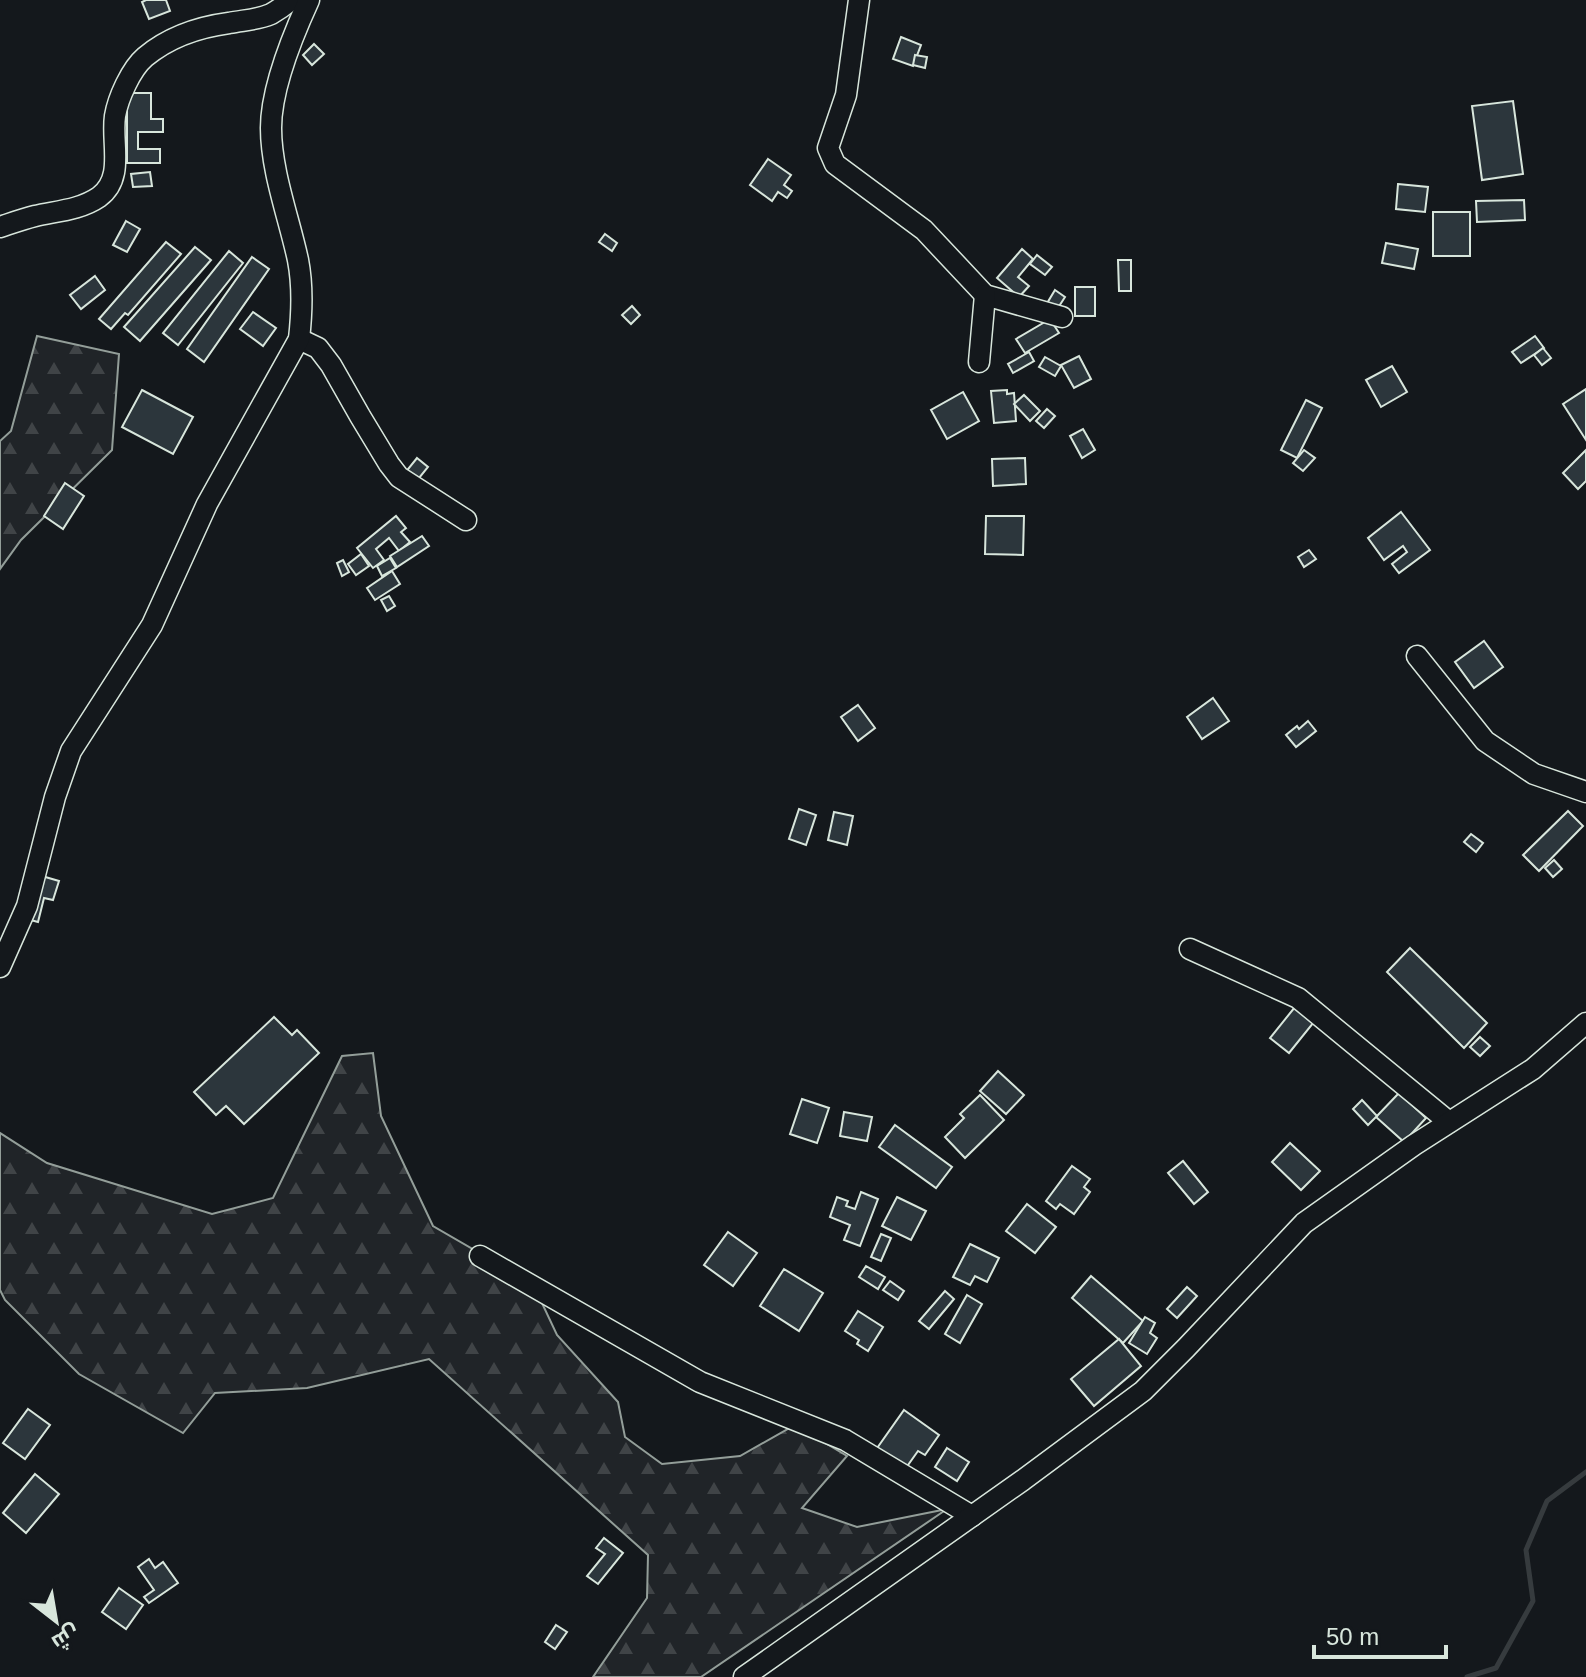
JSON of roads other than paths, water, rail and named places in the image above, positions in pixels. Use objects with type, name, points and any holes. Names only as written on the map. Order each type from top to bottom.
[{"type":"street","points":[[0,227],[32,216],[79,208],[100,196],[111,184],[115,165],[115,116],[128,80],[143,59],[167,42],[195,30],[251,21],[272,13],[291,0]]},
{"type":"street","points":[[0,967],[27,906],[55,797],[71,751],[152,625],[207,504],[299,339],[302,315],[298,263],[271,131],[272,105],[295,32],[309,0]]},
{"type":"street","points":[[859,0],[846,95],[828,148],[835,164],[924,230],[985,295],[1062,317]]},
{"type":"street","points":[[979,362],[985,295]]},
{"type":"street","points":[[299,339],[318,348],[331,365],[399,477],[466,520]]},
{"type":"street","points":[[1417,656],[1485,741],[1534,774],[1586,792]]},
{"type":"street","points":[[1190,949],[1298,998],[1449,1122]]},
{"type":"street","points":[[744,1677],[1143,1391],[1304,1223],[1414,1145],[1533,1069],[1586,1023]]},
{"type":"street","points":[[480,1256],[700,1382],[845,1440],[972,1516]]},
{"type":"waterway","points":[[1467,1677],[1496,1668],[1533,1601],[1526,1550],[1547,1501],[1586,1472]]}]
